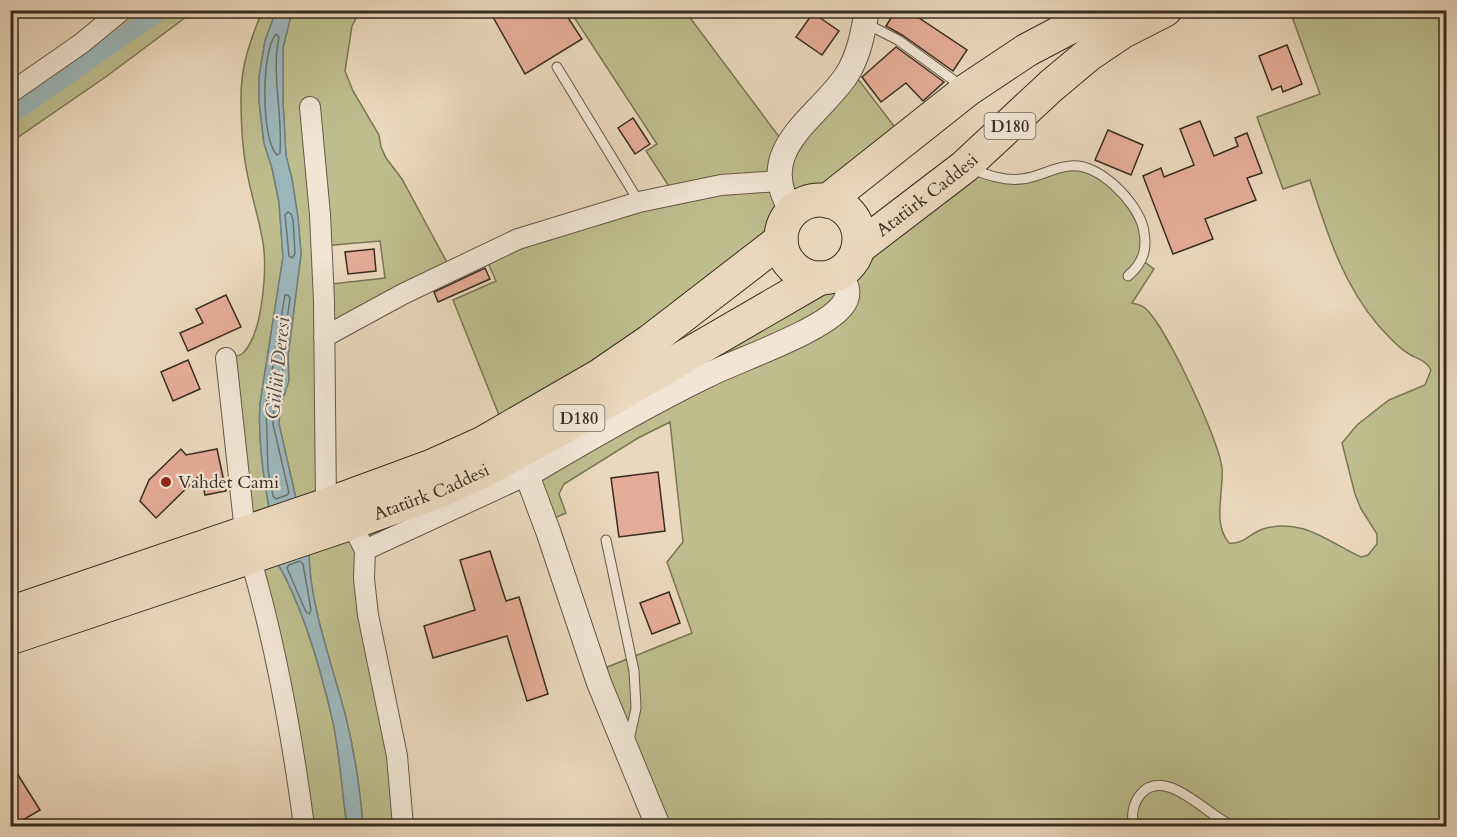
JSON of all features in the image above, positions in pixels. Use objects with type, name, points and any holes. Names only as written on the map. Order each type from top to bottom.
[{"type":"highway","name":"Atatürk Caddesi","points":[[827,201],[967,90],[1027,50],[1103,10]]},
{"type":"highway","name":"Atatürk Caddesi","points":[[10,613],[257,541],[337,524],[442,490],[493,466],[839,266],[964,167],[1088,55],[1122,32],[1165,10]]},
{"type":"highway","name":"Atatürk Caddesi","points":[[337,524],[432,466],[483,443],[599,376],[650,341],[786,226],[805,203],[827,201],[841,207],[852,218],[858,232],[839,266]]},
{"type":"highway","points":[[786,226],[784,255],[793,267],[810,277],[839,266]]},
{"type":"highway","name":"Atatürk Caddesi","points":[[10,638],[257,541]]},
{"type":"street","points":[[10,93],[82,43],[122,10]]},
{"type":"street","points":[[786,226],[785,201],[779,181],[780,164],[786,146],[847,74],[856,57],[866,17]]},
{"type":"street","points":[[310,107],[320,215],[324,337],[337,524],[364,579],[368,615],[397,756],[403,826]]},
{"type":"street","points":[[324,337],[462,264],[518,240],[639,202],[722,185],[779,181]]},
{"type":"street","points":[[337,524],[527,475],[647,406],[824,320],[846,300],[847,285],[839,266]]},
{"type":"street","points":[[226,358],[257,541],[268,623],[284,690],[304,826]]},
{"type":"street","points":[[527,475],[599,683],[658,826]]},
{"type":"lane","points":[[866,17],[967,90]]},
{"type":"lane","points":[[557,67],[639,202]]},
{"type":"lane","points":[[964,167],[1004,179],[1022,179],[1072,165],[1090,169],[1111,182],[1129,200],[1141,219],[1145,238],[1144,255],[1138,267],[1128,276]]},
{"type":"lane","points":[[606,540],[634,671],[636,708],[626,750]]},
{"type":"lane","points":[[1134,826],[1133,807],[1138,797],[1146,790],[1156,786],[1173,788],[1189,796],[1208,813],[1233,826]]},
{"type":"green space","points":[[122,11],[194,11],[107,76],[11,142],[11,93]]},
{"type":"green space","points":[[262,11],[276,11],[265,41],[259,77],[259,101],[264,143],[279,202],[283,257],[260,404],[262,456],[269,507],[241,516],[226,358],[243,353],[250,344],[259,316],[264,284],[263,243],[245,159],[241,98],[244,64]]},
{"type":"green space","points":[[292,11],[360,11],[352,26],[345,71],[353,91],[379,135],[386,158],[402,179],[451,270],[324,337],[325,490],[296,499],[279,424],[280,407],[289,380],[288,356],[301,254],[298,218],[286,156],[283,48]],"holes":[[[380,241],[385,278],[323,285],[322,246]]]},
{"type":"green space","points":[[570,11],[685,11],[786,146],[858,79],[904,139],[812,201],[798,207],[784,225],[505,430],[453,300],[496,281],[484,254],[674,194],[646,151],[657,144]]},
{"type":"green space","points":[[1290,11],[1446,11],[1446,826],[752,826],[751,824],[742,826],[658,826],[595,672],[692,633],[667,562],[683,542],[670,422],[638,438],[564,484],[559,494],[566,513],[545,522],[527,475],[365,550],[403,826],[363,826],[352,745],[317,614],[309,552],[844,270],[855,256],[964,167],[1004,179],[1072,165],[1111,182],[1141,219],[1142,260],[1154,269],[1132,303],[1145,308],[1178,359],[1202,410],[1219,454],[1222,468],[1221,526],[1229,543],[1242,541],[1263,529],[1290,526],[1314,533],[1361,557],[1368,555],[1377,544],[1377,534],[1361,509],[1355,494],[1342,443],[1357,425],[1389,400],[1425,385],[1431,370],[1424,362],[1392,341],[1365,309],[1337,256],[1310,180],[1283,189],[1257,117],[1320,94]]},
{"type":"green space","points":[[277,562],[303,619],[323,682],[333,722],[347,826],[304,826],[254,569]]},
{"type":"water","name":"Gülüt Deresi","points":[[276,11],[292,11],[283,48],[283,103],[286,156],[298,218],[301,254],[288,356],[289,381],[280,407],[279,424],[296,499],[269,507],[262,456],[260,404],[283,257],[279,202],[264,143],[259,101],[259,77],[265,41]]},
{"type":"water","points":[[309,552],[317,614],[352,745],[363,826],[347,826],[333,722],[323,682],[303,619],[277,562]]},
{"type":"building","points":[[489,10],[563,10],[582,39],[525,74]]},
{"type":"building","points":[[896,10],[907,10],[967,50],[953,71],[886,26]]},
{"type":"building","points":[[813,13],[839,31],[822,55],[796,37]]},
{"type":"building","points":[[1287,45],[1302,84],[1283,92],[1281,86],[1272,90],[1259,56]]},
{"type":"building","points":[[896,47],[944,82],[923,101],[906,83],[881,102],[862,77]]},
{"type":"building","points":[[633,118],[650,144],[635,154],[618,128]]},
{"type":"building","points":[[1200,121],[1214,156],[1238,146],[1235,138],[1247,133],[1262,173],[1247,178],[1256,200],[1205,219],[1213,239],[1173,254],[1143,176],[1161,168],[1164,177],[1194,165],[1180,129]]},
{"type":"building","points":[[1108,130],[1143,145],[1131,175],[1095,160]]},
{"type":"building","points":[[374,249],[376,271],[348,274],[345,252]]},
{"type":"building","points":[[485,268],[490,279],[438,302],[434,292]]},
{"type":"building","points":[[226,295],[241,327],[188,351],[180,333],[203,323],[196,309]]},
{"type":"building","points":[[188,360],[200,389],[173,401],[161,372]]},
{"type":"building","points":[[181,449],[186,455],[217,449],[226,491],[205,495],[201,474],[156,518],[140,501],[149,480]]},
{"type":"building","points":[[658,472],[665,531],[619,537],[611,478]]},
{"type":"building","points":[[490,551],[506,601],[519,597],[548,694],[527,701],[507,636],[433,658],[424,626],[475,610],[460,560]]},
{"type":"building","points":[[669,592],[680,623],[652,634],[640,603]]},
{"type":"building","points":[[10,762],[40,810],[18,823],[10,811]]},
{"type":"waterway","points":[[10,116],[161,10]]},
{"type":"place","name":"Vahdet Cami","points":[[166,482]]}]
